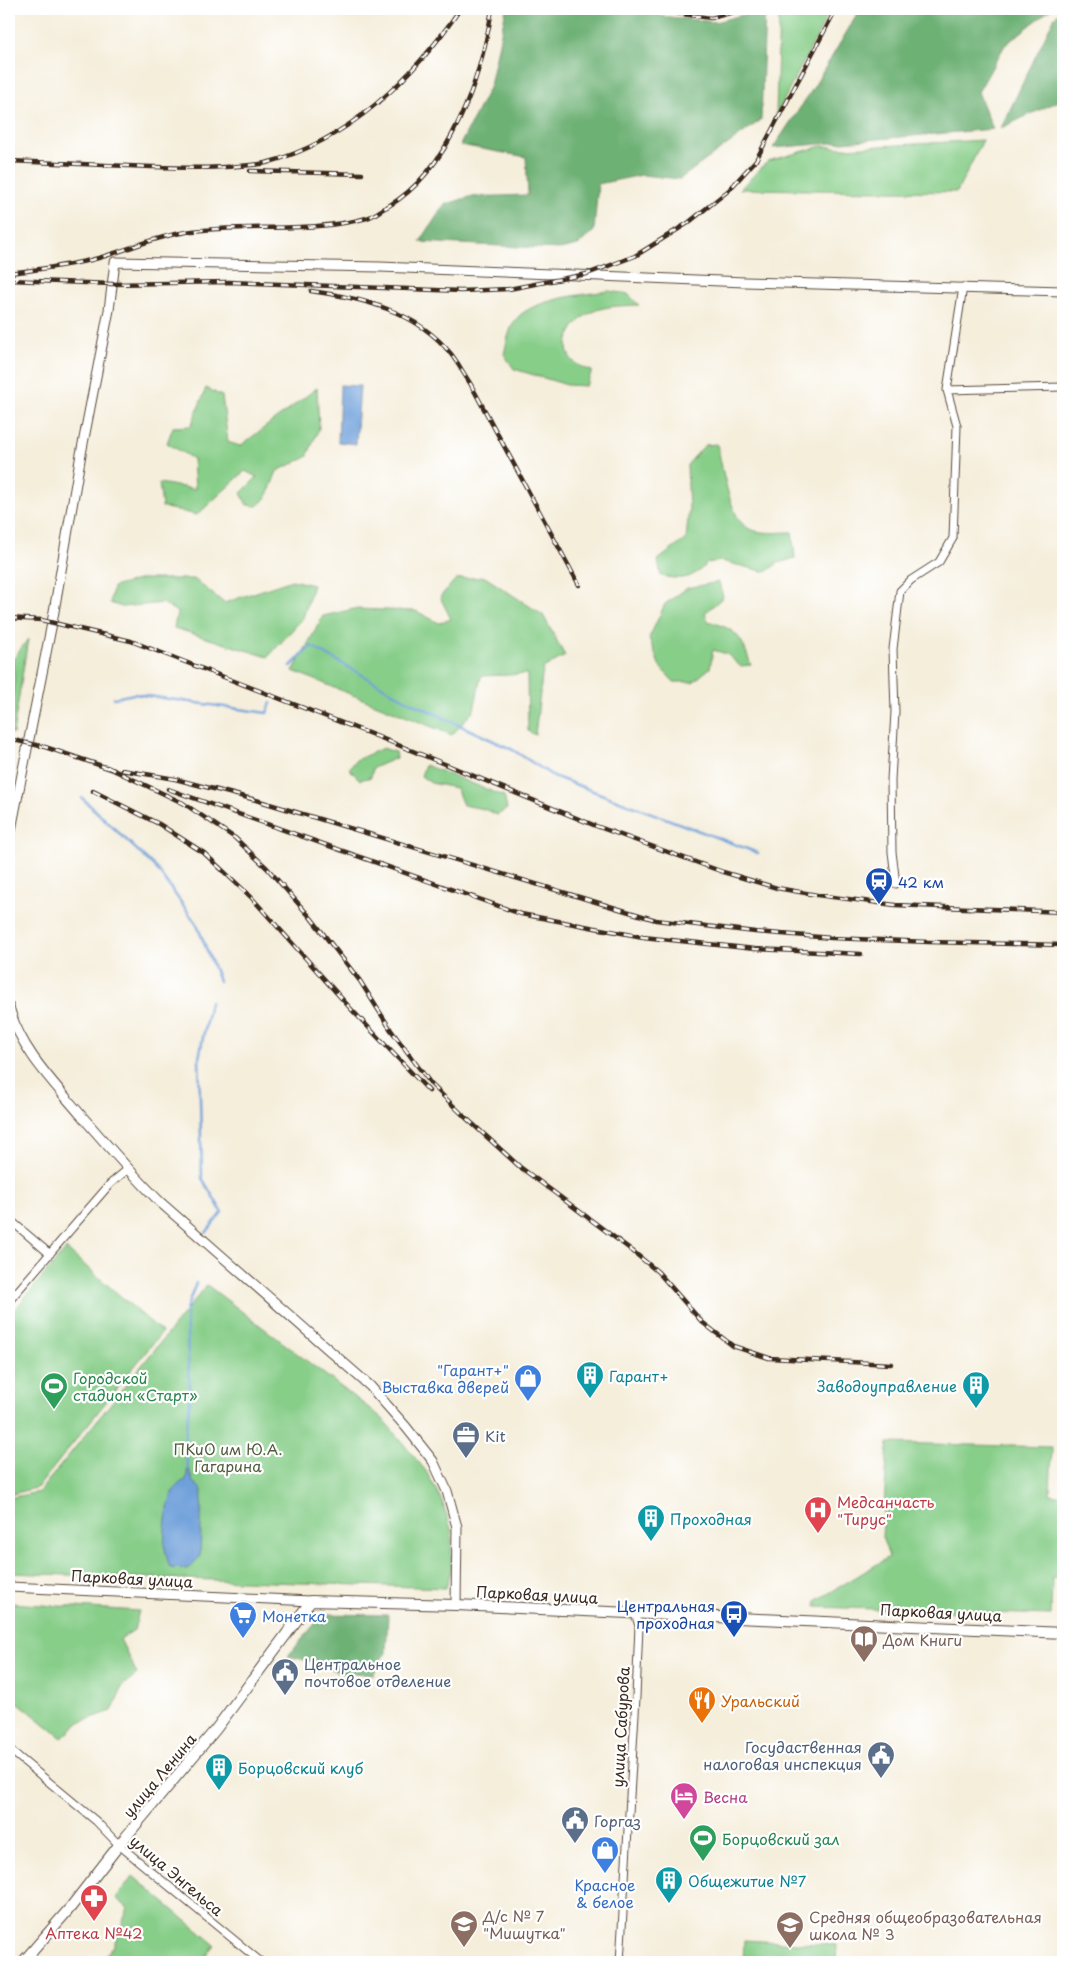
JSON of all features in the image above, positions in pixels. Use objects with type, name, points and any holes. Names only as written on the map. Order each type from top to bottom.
[{"type":"main road","name":"Парковая улица","points":[[311,1601],[456,1605],[1063,1633]]},
{"type":"main road","name":"улица Ленина","points":[[23,1962],[70,1908],[119,1845],[222,1721],[311,1601]]},
{"type":"street","points":[[9,840],[52,623],[81,454],[109,310],[115,262],[380,267],[745,282],[1063,291]]},
{"type":"street","points":[[896,884],[892,852],[891,780],[895,712],[893,649],[900,591],[910,580],[939,562],[953,538],[957,426],[947,390],[962,287]]},
{"type":"street","points":[[947,390],[1063,387]]},
{"type":"street","points":[[9,1007],[12,1019],[27,1049],[128,1169],[160,1202],[370,1386],[428,1455],[447,1491],[457,1527],[456,1605]]},
{"type":"street","points":[[9,1302],[110,1184],[128,1169]]},
{"type":"street","points":[[9,1219],[50,1254]]},
{"type":"street","name":"Парковая улица","points":[[9,1587],[311,1601]]},
{"type":"street","name":"улица Сабурова","points":[[620,1962],[636,1697],[639,1626],[635,1613]]},
{"type":"street","name":"улица Энгельса","points":[[9,1749],[96,1821],[119,1845],[261,1962]]},
{"type":"green space","points":[[506,9],[648,9],[661,16],[715,22],[765,9],[761,120],[680,179],[642,175],[598,184],[594,231],[578,245],[560,249],[420,242],[444,205],[469,197],[528,195],[526,157],[460,145],[490,86]]},
{"type":"green space","points":[[779,9],[831,9],[776,115]]},
{"type":"green space","points":[[864,9],[1051,9],[1005,45],[978,92],[993,129],[773,148],[812,90],[858,13]]},
{"type":"green space","points":[[1062,9],[1063,99],[1001,128],[1054,18]]},
{"type":"green space","points":[[983,140],[957,192],[740,189],[768,161],[822,146],[846,148]]},
{"type":"green space","points":[[609,291],[628,294],[639,305],[611,307],[591,312],[580,320],[571,331],[567,344],[570,356],[578,365],[592,371],[586,386],[567,385],[514,369],[504,354],[512,326],[517,318],[535,306],[560,298]]},
{"type":"green space","points":[[206,388],[222,396],[228,442],[240,446],[317,388],[319,428],[307,457],[277,471],[267,497],[257,506],[247,505],[241,493],[257,477],[245,471],[197,515],[162,507],[159,483],[195,489],[193,459],[167,443],[173,427],[191,426]]},
{"type":"green space","points":[[717,444],[731,501],[740,521],[751,530],[792,532],[795,558],[778,563],[766,572],[721,561],[707,563],[702,569],[691,576],[675,578],[661,576],[658,560],[686,539],[689,508],[687,465],[705,445]]},
{"type":"green space","points":[[485,577],[543,615],[565,656],[543,668],[535,735],[528,731],[527,674],[481,676],[474,710],[452,735],[293,671],[323,616],[354,609],[416,611],[439,623],[451,619],[440,597],[456,579]]},
{"type":"green space","points":[[142,579],[194,579],[224,603],[292,580],[313,585],[303,618],[268,657],[174,628],[177,612],[163,603],[122,607],[110,603],[113,587]]},
{"type":"green space","points":[[719,582],[723,597],[705,613],[708,621],[733,631],[741,641],[751,665],[740,666],[727,654],[713,650],[710,668],[693,682],[674,682],[660,667],[649,638],[665,604],[687,588]]},
{"type":"green space","points":[[28,639],[13,734],[9,733],[14,688],[12,661]]},
{"type":"green space","points":[[383,748],[395,752],[396,758],[373,768],[371,777],[360,780],[349,769],[356,760]]},
{"type":"green space","points":[[425,765],[504,796],[507,809],[497,815],[484,809],[463,805],[456,788],[431,783],[421,776]]},
{"type":"green space","name":"Городской стадион «Старт»","points":[[66,1249],[162,1332],[38,1487],[9,1495],[9,1316]]},
{"type":"green space","name":"ПКиО им Ю.А. Гагарина","points":[[207,1285],[382,1418],[426,1471],[442,1501],[452,1532],[451,1571],[446,1588],[9,1573],[9,1498],[39,1492]]},
{"type":"green space","points":[[888,1443],[1052,1447],[1050,1494],[1063,1496],[1063,1579],[1052,1578],[1051,1615],[816,1607],[816,1601],[889,1557],[882,1537]]},
{"type":"green space","points":[[9,1603],[139,1611],[134,1630],[120,1639],[137,1674],[123,1685],[112,1711],[80,1722],[62,1738],[9,1695]]},
{"type":"green space","points":[[323,1614],[388,1615],[386,1653],[378,1663],[374,1674],[341,1673],[317,1663],[288,1656]]},
{"type":"green space","points":[[133,1876],[215,1945],[201,1962],[101,1962],[113,1947],[128,1908],[116,1898]]},
{"type":"green space","points":[[744,1940],[837,1945],[836,1962],[743,1962]]},
{"type":"water","points":[[340,385],[360,386],[356,444],[338,442]]},
{"type":"water","points":[[188,1466],[193,1482],[202,1490],[200,1556],[187,1569],[170,1568],[166,1554],[165,1525],[171,1496],[180,1483],[186,1480]]},
{"type":"waterway","points":[[291,666],[311,646],[410,702],[513,750],[553,776],[758,853]]},
{"type":"waterway","points":[[114,698],[134,694],[267,713],[271,703]]},
{"type":"waterway","points":[[82,798],[157,869],[197,925],[219,981]]},
{"type":"waterway","points":[[206,1233],[222,1212],[202,1178],[199,1058],[210,1002]]},
{"type":"waterway","points":[[188,1469],[184,1443],[190,1401],[186,1310],[196,1283]]},
{"type":"railway","points":[[9,161],[207,168],[263,164],[296,153],[351,123],[376,104],[422,59],[460,9]]},
{"type":"railway","points":[[9,273],[91,260],[162,237],[186,232],[208,229],[322,226],[345,223],[372,216],[409,191],[429,170],[445,146],[471,92],[480,64],[492,9]]},
{"type":"railway","points":[[661,9],[668,12],[711,18],[745,9]]},
{"type":"railway","points":[[9,280],[112,284],[229,282],[461,291],[509,289],[587,274],[635,256],[688,223],[729,190],[756,160],[836,9]]},
{"type":"railway","points":[[250,171],[362,174]]},
{"type":"railway","points":[[311,291],[369,303],[405,317],[437,339],[451,354],[470,383],[579,585]]},
{"type":"railway","points":[[9,618],[41,620],[131,641],[381,738],[596,826],[723,872],[777,888],[895,905],[1063,912]]},
{"type":"railway","points":[[9,739],[45,747],[114,770]]},
{"type":"railway","points":[[107,767],[183,803],[235,838],[267,868],[311,918],[360,981],[391,1030],[431,1084],[520,1167],[658,1272],[702,1322],[733,1346],[769,1358],[891,1364]]},
{"type":"railway","points":[[122,770],[175,779],[256,800],[656,920],[755,932],[832,938],[1063,945]]},
{"type":"railway","points":[[168,789],[521,914],[643,937],[755,949],[861,954]]},
{"type":"railway","points":[[93,791],[159,824],[204,853],[251,897],[351,1009],[429,1091]]},
{"type":"place","name":"42 км","points":[[879,905]]},
{"type":"place","name":"Гарант+","points":[[590,1399]]},
{"type":"place","name":"\"Гарант+\" Выставка дверей","points":[[528,1402]]},
{"type":"place","name":"Заводоуправление","points":[[976,1409]]},
{"type":"place","name":"Городской стадион «Старт»","points":[[54,1410]]},
{"type":"place","name":"Kit","points":[[466,1459]]},
{"type":"place","name":"Медсанчасть \"Тирус\"","points":[[818,1534]]},
{"type":"place","name":"Проходная","points":[[651,1542]]},
{"type":"place","name":"Центральная проходная","points":[[734,1638]]},
{"type":"place","name":"Монетка","points":[[243,1639]]},
{"type":"place","name":"Дом Книги","points":[[864,1663]]},
{"type":"place","name":"Центральное почтовое отделение","points":[[285,1696]]},
{"type":"place","name":"Уральский","points":[[702,1724]]},
{"type":"place","name":"Госудаственная налоговая инспекция","points":[[881,1779]]},
{"type":"place","name":"Борцовский клуб","points":[[219,1791]]},
{"type":"place","name":"Весна","points":[[684,1820]]},
{"type":"place","name":"Горгаз","points":[[575,1844]]},
{"type":"place","name":"Борцовский зал","points":[[703,1862]]},
{"type":"place","name":"Красное & белое","points":[[605,1874]]},
{"type":"place","name":"Общежитие №7","points":[[669,1904]]},
{"type":"place","name":"Аптека №42","points":[[94,1922]]},
{"type":"place","name":"Д/с № 7 \"Мишутка\"","points":[[464,1948]]},
{"type":"place","name":"Средняя общеобразовательная школа № 3","points":[[790,1949]]}]
